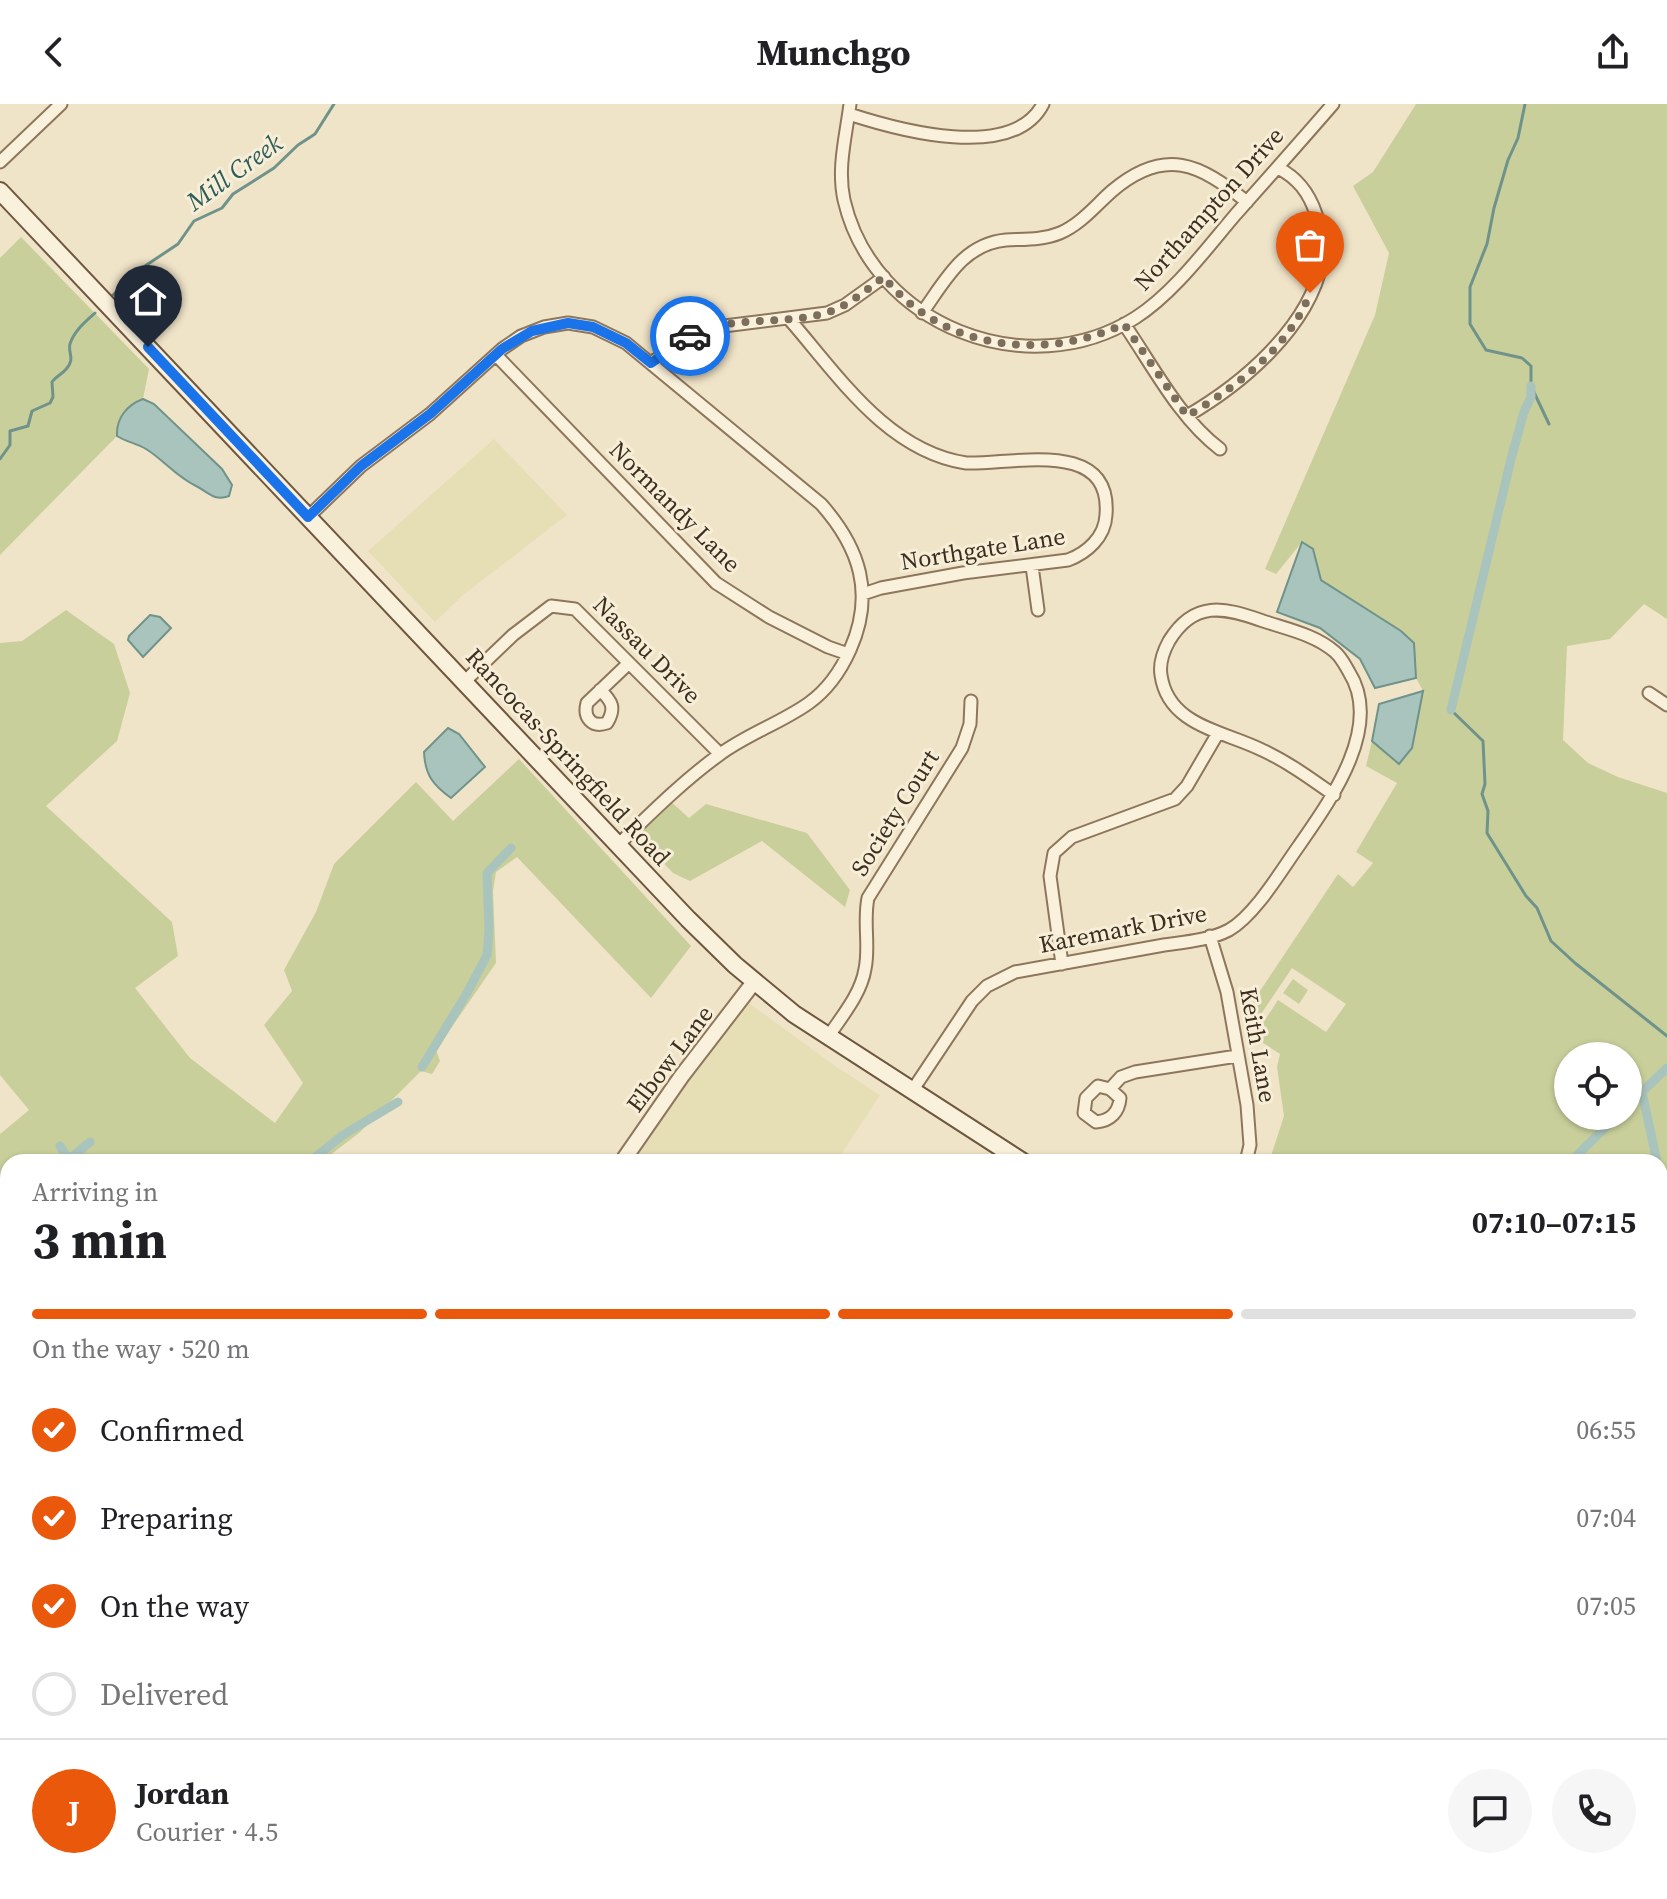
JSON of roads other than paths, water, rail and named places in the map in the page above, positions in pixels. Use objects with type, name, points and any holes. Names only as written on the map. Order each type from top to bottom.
[{"type":"main road","name":"Rancocas-Springfield Road","points":[[0,191],[688,919],[754,982],[828,1037],[1010,1154]]},
{"type":"street","points":[[0,162],[61,104]]},
{"type":"street","points":[[850,109],[914,133],[987,136],[1021,128],[1036,116],[1043,104]]},
{"type":"street","name":"Northampton Drive","points":[[850,109],[841,170],[843,197],[856,234],[884,277],[922,313],[944,326],[971,337],[1013,346],[1072,342],[1124,324],[1159,299],[1333,104]]},
{"type":"street","points":[[922,313],[952,269],[969,253],[990,242],[1058,234],[1087,215],[1114,189],[1148,169],[1177,164],[1196,168],[1220,180],[1247,202]]},
{"type":"street","points":[[1187,416],[1209,403],[1269,354],[1304,307],[1322,263],[1320,225],[1312,202],[1295,178],[1278,168]]},
{"type":"street","points":[[651,363],[692,335],[708,328],[789,319],[836,309],[884,277]]},
{"type":"street","name":"Northgate Lane","points":[[789,319],[869,410],[914,444],[955,461],[978,464],[1056,459],[1074,462],[1090,473],[1101,488],[1106,505],[1106,522],[1084,554],[1060,562],[963,573],[863,594]]},
{"type":"street","points":[[308,517],[346,479],[430,414],[496,355],[532,331],[568,323],[605,331],[626,343],[821,504],[838,525],[861,574],[863,594],[858,626],[848,654],[828,684],[809,703],[720,754],[618,845]]},
{"type":"street","points":[[1124,324],[1187,416],[1220,449]]},
{"type":"street","name":"Normandy Lane","points":[[496,355],[716,583],[769,617],[848,654]]},
{"type":"street","points":[[1032,566],[1038,610]]},
{"type":"street","name":"Nassau Drive","points":[[464,682],[513,635],[551,606],[575,609],[720,754]]},
{"type":"street","name":"Karemark Drive","points":[[912,1091],[972,1001],[987,986],[1015,972],[1210,936],[1230,929],[1277,877],[1334,795],[1358,735],[1362,706],[1358,686],[1338,654],[1320,641],[1232,610],[1196,613],[1179,625],[1159,665],[1168,700],[1198,725],[1259,748],[1295,767],[1334,795]]},
{"type":"street","points":[[600,690],[629,663]]},
{"type":"street","points":[[1649,693],[1667,705]]},
{"type":"street","name":"Society Court","points":[[828,1037],[863,978],[868,898],[962,748],[970,724],[971,701]]},
{"type":"street","points":[[1062,964],[1050,876],[1054,853],[1072,837],[1175,799],[1187,786],[1218,733]]},
{"type":"street","name":"Keith Lane","points":[[1210,936],[1227,992],[1250,1125],[1248,1154]]},
{"type":"street","name":"Elbow Lane","points":[[628,1154],[681,1077],[754,982]]},
{"type":"street","points":[[1110,1089],[1121,1077],[1130,1074],[1237,1056]]},
{"type":"water","points":[[143,399],[154,404],[222,469],[232,485],[229,496],[219,498],[211,495],[182,478],[146,449],[117,436],[118,423],[124,413]]},
{"type":"water","points":[[1302,542],[1313,549],[1321,580],[1401,631],[1414,643],[1416,678],[1375,688],[1360,659],[1320,628],[1277,612]]},
{"type":"water","points":[[150,615],[160,617],[171,628],[143,657],[128,640]]},
{"type":"water","points":[[1423,691],[1412,748],[1399,764],[1372,741],[1379,704]]},
{"type":"water","points":[[448,728],[459,734],[485,767],[451,798],[431,779],[424,752]]},
{"type":"waterway","name":"Mill Creek","points":[[113,295],[142,268],[178,244],[194,221],[222,208],[233,194],[274,168],[315,134],[334,104]]},
{"type":"waterway","points":[[1525,104],[1518,138],[1494,208],[1487,244],[1470,287],[1470,324],[1486,350],[1522,358],[1531,366],[1531,386],[1549,424]]},
{"type":"waterway","name":"Mill Creek","points":[[0,459],[10,445],[10,431],[28,426],[32,411],[50,403],[53,397],[52,382],[67,369],[71,361],[72,339],[95,313]]},
{"type":"waterway","points":[[1451,710],[1512,455],[1531,397],[1531,386]]},
{"type":"waterway","points":[[1451,710],[1483,741],[1485,784],[1482,794],[1488,811],[1487,833],[1526,896],[1537,908],[1551,941],[1667,1036]]},
{"type":"waterway","points":[[422,1067],[487,955],[487,873],[511,848]]},
{"type":"waterway","points":[[1642,1092],[1667,1068]]},
{"type":"waterway","points":[[1642,1092],[1655,1154]]},
{"type":"waterway","points":[[319,1154],[343,1135],[398,1102]]},
{"type":"waterway","points":[[1578,1154],[1603,1130]]},
{"type":"waterway","points":[[76,1154],[90,1142]]},
{"type":"waterway","points":[[60,1146],[65,1154]]}]
